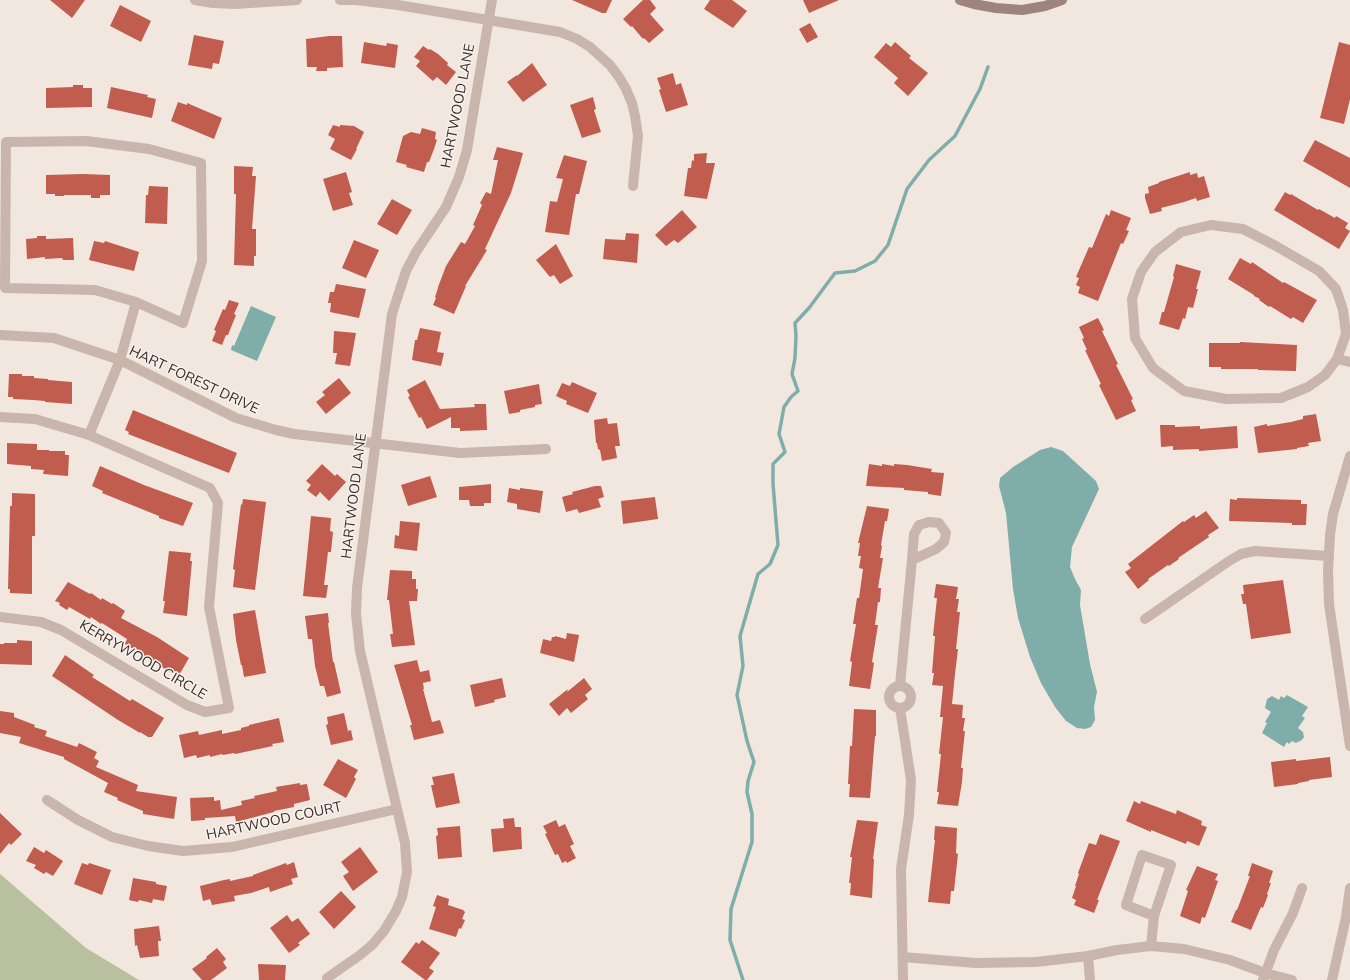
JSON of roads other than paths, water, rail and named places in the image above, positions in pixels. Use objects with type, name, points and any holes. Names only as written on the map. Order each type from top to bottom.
[{"type":"main road","points":[[960,0],[996,8],[1022,10],[1045,6],[1062,0]]},
{"type":"street","points":[[195,0],[235,4],[297,0]]},
{"type":"street","points":[[340,0],[356,0],[398,5],[560,32],[577,39],[590,47],[610,65],[626,88],[635,116],[638,136],[633,186]]},
{"type":"street","name":"HARTWOOD LANE","points":[[328,978],[372,945],[384,931],[396,911],[402,897],[407,872],[405,844],[360,651],[356,614],[356,588],[392,314],[406,271],[416,252],[446,207],[459,177],[467,150],[492,0]]},
{"type":"street","points":[[86,141],[149,149],[201,163],[202,261],[183,322],[136,302],[95,290],[5,288],[6,142],[86,141]]},
{"type":"street","points":[[1211,225],[1243,230],[1276,246],[1319,271],[1336,289],[1343,310],[1348,335],[1337,359],[1325,375],[1308,387],[1281,398],[1226,399],[1184,391],[1153,368],[1135,338],[1132,299],[1141,272],[1155,252],[1182,232],[1211,225]]},
{"type":"street","points":[[89,435],[120,360],[136,302]]},
{"type":"street","name":"HART FOREST DRIVE","points":[[0,335],[54,338],[120,360],[236,418],[294,434],[460,454],[546,449]]},
{"type":"street","points":[[1337,359],[1350,362]]},
{"type":"street","name":"KERRYWOOD CIRCLE","points":[[0,417],[35,419],[89,435],[210,488],[218,503],[209,607],[229,708],[205,712],[187,705],[61,630],[40,622],[0,617]]},
{"type":"street","points":[[1350,456],[1333,514],[1328,556],[1329,604],[1346,695],[1350,746]]},
{"type":"street","points":[[1145,619],[1229,561],[1242,554],[1255,551],[1328,556]]},
{"type":"street","points":[[900,685],[912,560]]},
{"type":"street","points":[[900,685],[906,687],[912,696],[906,707],[900,708],[894,706],[890,702],[889,697],[890,691],[894,687],[900,685]]},
{"type":"street","points":[[900,708],[911,780],[909,815],[901,869],[903,980]]},
{"type":"street","name":"HARTWOOD COURT","points":[[47,800],[78,820],[112,836],[148,846],[183,851],[232,847],[397,809]]},
{"type":"street","points":[[1150,946],[1154,916],[1171,865],[1142,855],[1126,905],[1154,916]]},
{"type":"street","points":[[1264,977],[1274,950],[1293,913],[1302,888]]},
{"type":"street","points":[[1332,980],[1346,917],[1350,888]]},
{"type":"street","points":[[903,958],[975,963],[1036,962],[1088,956],[1117,950],[1150,946],[1184,949],[1230,960],[1264,977],[1292,980]]},
{"type":"street","points":[[1088,956],[1090,980]]},
{"type":"water","points":[[251,306],[276,317],[257,361],[231,350]]},
{"type":"water","points":[[1051,447],[1063,451],[1096,481],[1099,489],[1072,547],[1070,567],[1081,590],[1080,605],[1090,664],[1097,692],[1094,707],[1095,720],[1091,727],[1085,729],[1077,728],[1066,721],[1055,707],[1041,683],[1030,657],[1018,618],[1013,589],[1006,513],[999,486],[1000,478],[1013,467],[1040,450]]},
{"type":"water","points":[[1287,695],[1308,707],[1302,716],[1305,718],[1298,728],[1303,732],[1304,737],[1296,743],[1292,741],[1289,744],[1287,742],[1284,747],[1262,733],[1267,723],[1265,722],[1271,712],[1265,708],[1267,699],[1272,696],[1279,700],[1281,696],[1284,698]]},
{"type":"waterway","points":[[743,980],[730,940],[731,909],[752,842],[752,814],[747,792],[748,781],[754,762],[747,741],[737,695],[743,666],[740,636],[758,574],[770,564],[778,545],[773,484],[773,464],[785,452],[779,434],[784,407],[791,397],[798,391],[792,374],[795,358],[795,323],[809,308],[835,273],[855,271],[875,261],[888,245],[907,189],[929,160],[955,136],[980,89],[988,67]]}]
